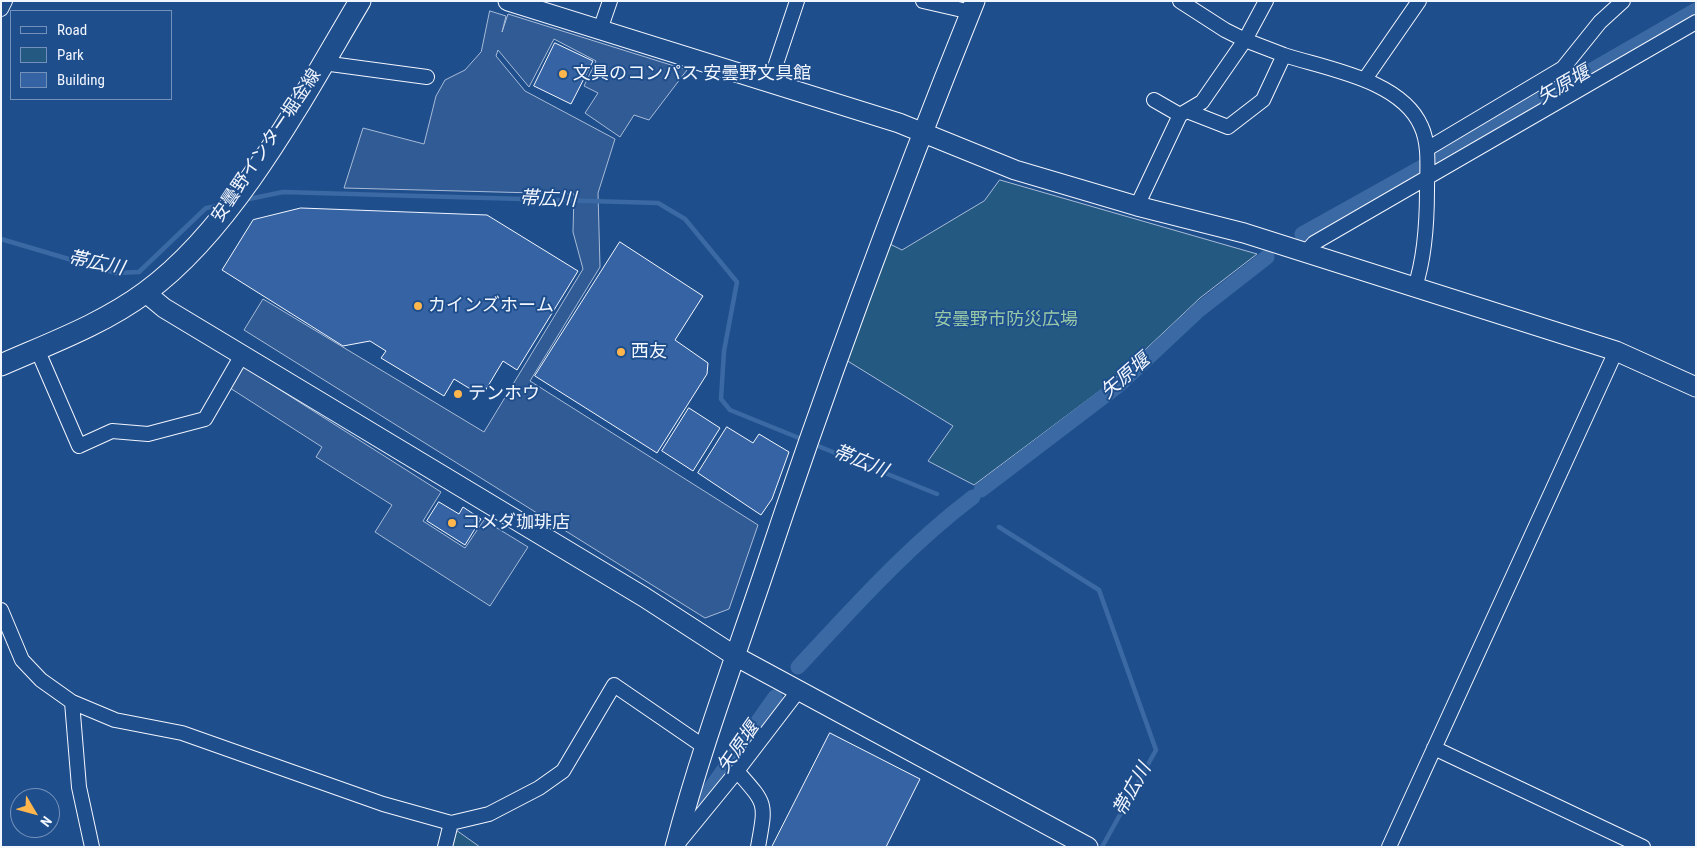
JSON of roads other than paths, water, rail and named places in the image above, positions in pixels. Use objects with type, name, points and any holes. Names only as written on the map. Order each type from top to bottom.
[{"type":"main road","name":"安曇野インター堀金線","points":[[1,365],[83,330],[146,293],[196,247],[223,214],[273,143],[360,1]]},
{"type":"street","points":[[1,9],[5,1]]},
{"type":"street","points":[[508,1],[899,123],[1015,170],[1137,206],[1244,233],[1616,351],[1696,387]]},
{"type":"street","points":[[600,30],[610,1]]},
{"type":"street","points":[[770,82],[797,1]]},
{"type":"street","points":[[675,847],[684,807],[703,746],[736,656],[808,440],[922,133],[973,7],[923,1]]},
{"type":"street","points":[[1180,1],[1225,30],[1245,40],[1284,55],[1365,79],[1376,84],[1409,108],[1423,128],[1427,149],[1426,223],[1415,287]]},
{"type":"street","points":[[1137,206],[1183,113],[1202,102],[1245,40],[1266,1]]},
{"type":"street","points":[[1365,79],[1419,1]]},
{"type":"street","points":[[1427,149],[1563,68],[1600,22],[1623,1]]},
{"type":"street","points":[[1306,252],[1314,243],[1696,22]]},
{"type":"street","points":[[1154,100],[1183,113],[1228,127],[1263,100],[1284,55]]},
{"type":"street","points":[[323,63],[427,77]]},
{"type":"street","points":[[146,293],[164,308],[644,597],[736,656],[1088,847]]},
{"type":"street","points":[[37,349],[79,446],[112,431],[148,434],[205,419],[242,355]]},
{"type":"street","points":[[1389,847],[1616,351]]},
{"type":"street","points":[[1,610],[22,660],[42,680],[72,702],[115,720],[182,733],[383,804],[451,824],[489,814],[539,788],[563,771],[614,684],[703,746]]},
{"type":"street","points":[[675,847],[737,771],[799,690]]},
{"type":"street","points":[[72,702],[80,787],[92,847]]},
{"type":"street","points":[[1434,748],[1643,847]]},
{"type":"street","points":[[737,771],[761,798],[764,814],[758,847]]},
{"type":"street","points":[[445,847],[451,824]]},
{"type":"waterway","name":"矢原堰","points":[[1432,162],[1696,10]]},
{"type":"waterway","name":"矢原堰","points":[[1302,234],[1422,167]]},
{"type":"waterway","name":"帯広川","points":[[244,200],[283,192],[658,203],[685,219],[737,282],[724,351],[721,399],[730,410],[804,440]]},
{"type":"waterway","name":"帯広川","points":[[1,239],[116,273],[139,272],[206,208],[222,205]]},
{"type":"waterway","name":"矢原堰","points":[[981,490],[1119,385],[1199,310],[1267,257]]},
{"type":"waterway","name":"帯広川","points":[[813,444],[937,494]]},
{"type":"waterway","name":"矢原堰","points":[[798,667],[903,557],[973,497]]},
{"type":"waterway","name":"帯広川","points":[[999,527],[1099,590],[1156,750],[1102,847]]},
{"type":"waterway","name":"矢原堰","points":[[703,799],[775,697]]},
{"type":"place","name":"文具のコンパス 安曇野文具館","points":[[563,74]]},
{"type":"place","name":"カインズホーム","points":[[418,306]]},
{"type":"place","name":"西友","points":[[621,352]]},
{"type":"place","name":"テンホウ","points":[[458,394]]},
{"type":"place","name":"コメダ珈琲店","points":[[452,523]]},
{"type":"park label","name":"安曇野市防災広場","points":[[1006,320]]}]
